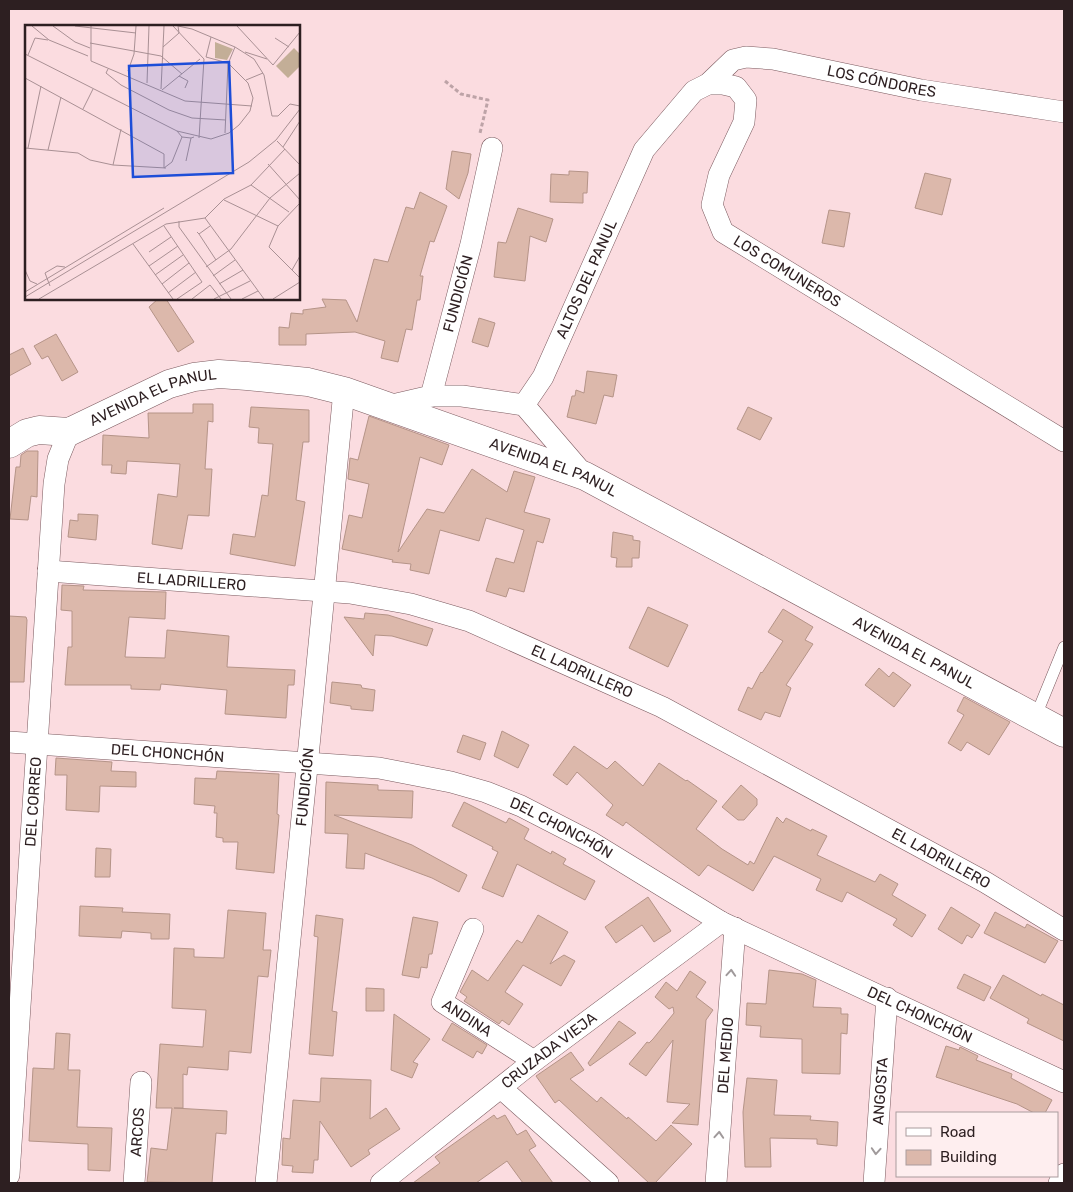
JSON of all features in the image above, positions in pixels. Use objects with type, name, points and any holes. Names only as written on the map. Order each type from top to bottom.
[{"type":"street","name":"LOS CÓNDORES","points":[[708,84],[733,60],[746,57],[773,60],[921,90],[1064,112]]},
{"type":"street","name":"ALTOS DEL PANUL","points":[[524,405],[543,376],[644,150],[694,91],[708,84]]},
{"type":"street","name":"LOS COMUNEROS","points":[[708,84],[724,84],[736,87],[746,100],[744,122],[718,175],[712,205],[723,232],[1064,441]]},
{"type":"street","name":"FUNDICIÓN","points":[[431,396],[471,244],[492,148]]},
{"type":"street","name":"AVENIDA EL PANUL","points":[[9,444],[27,433],[39,430],[69,432],[169,384],[194,377],[219,374],[247,376],[308,382],[344,390],[585,476],[1064,733]]},
{"type":"street","name":"FUNDICIÓN","points":[[266,1183],[344,390]]},
{"type":"street","points":[[388,406],[431,396],[462,396],[524,405],[585,476]]},
{"type":"street","name":"DEL CORREO","points":[[9,1175],[35,745],[55,471],[69,432]]},
{"type":"street","name":"EL LADRILLERO","points":[[48,571],[324,591],[381,598],[460,618],[662,707],[984,882],[1064,930]]},
{"type":"street","name":"DEL CHONCHÓN","points":[[9,742],[343,764],[415,774],[451,782],[504,799],[556,822],[590,841],[728,925],[1064,1082]]},
{"type":"street","name":"CRUZADA VIEJA","points":[[381,1183],[534,1061],[728,925]]},
{"type":"street","name":"DEL MEDIO","points":[[716,1183],[728,925]]},
{"type":"street","name":"ANDINA","points":[[473,929],[442,1002],[534,1061]]},
{"type":"street","name":"ANGOSTA","points":[[874,1183],[887,998]]},
{"type":"street","name":"ARCOS","points":[[134,1183],[141,1082]]},
{"type":"street","points":[[501,1088],[608,1183]]},
{"type":"street","points":[[1059,1183],[1064,1174]]},
{"type":"lane","points":[[1035,718],[1064,647]]},
{"type":"path","points":[[445,81],[461,94],[488,100],[479,134],[492,148]]},
{"type":"building","points":[[452,151],[471,154],[468,173],[459,199],[446,189]]},
{"type":"building","points":[[569,171],[588,172],[587,193],[583,193],[583,203],[550,202],[551,174],[569,175]]},
{"type":"building","points":[[925,173],[951,179],[942,215],[915,208]]},
{"type":"building","points":[[420,192],[447,206],[434,242],[430,241],[420,276],[423,276],[420,300],[417,300],[412,330],[406,329],[398,362],[381,358],[385,341],[355,332],[306,334],[306,345],[279,345],[279,327],[289,328],[291,313],[303,314],[303,310],[326,307],[322,299],[346,300],[357,322],[374,259],[388,262],[406,207],[414,209]]},
{"type":"building","points":[[518,208],[553,219],[546,242],[530,236],[525,281],[494,277],[498,242],[506,243]]},
{"type":"building","points":[[829,210],[850,213],[844,247],[822,243]]},
{"type":"building","points":[[157,300],[167,300],[194,342],[178,352],[149,307]]},
{"type":"building","points":[[479,318],[495,323],[488,347],[472,342]]},
{"type":"building","points":[[56,334],[78,372],[62,381],[48,356],[42,359],[34,346]]},
{"type":"building","points":[[23,348],[31,364],[9,376],[9,355]]},
{"type":"building","points":[[587,371],[617,375],[613,397],[604,395],[596,424],[567,417],[572,396],[575,396],[576,390],[584,393]]},
{"type":"building","points":[[193,404],[213,404],[213,422],[208,421],[205,469],[212,469],[209,516],[188,515],[182,549],[152,544],[158,494],[177,497],[180,464],[127,461],[126,474],[111,473],[112,465],[102,465],[103,435],[149,438],[148,413],[193,413]]},
{"type":"building","points":[[251,407],[309,410],[309,442],[303,442],[296,500],[305,502],[295,566],[230,554],[233,534],[255,537],[262,495],[268,496],[273,444],[258,443],[259,428],[249,427]]},
{"type":"building","points":[[748,407],[772,418],[760,440],[737,429]]},
{"type":"building","points":[[369,416],[449,445],[442,465],[420,457],[398,552],[427,509],[444,513],[472,469],[507,492],[514,471],[535,477],[524,512],[550,519],[543,543],[537,541],[524,592],[509,588],[506,597],[486,591],[496,558],[514,563],[524,530],[486,518],[479,541],[440,530],[429,574],[410,570],[411,564],[392,562],[393,560],[342,549],[349,515],[362,518],[369,484],[348,479],[350,458],[358,460]]},
{"type":"building","points":[[27,451],[38,451],[37,497],[31,496],[28,520],[10,519],[16,467],[20,467],[21,455]]},
{"type":"building","points":[[78,514],[98,515],[96,540],[68,537],[70,520],[78,521]]},
{"type":"building","points":[[613,532],[633,536],[633,540],[640,541],[639,558],[632,558],[632,567],[616,567],[617,558],[611,557]]},
{"type":"building","points":[[62,585],[84,586],[83,590],[166,592],[165,619],[129,617],[125,657],[165,658],[167,630],[229,636],[227,667],[295,670],[294,685],[288,685],[286,718],[225,714],[227,690],[161,684],[160,690],[131,689],[131,685],[65,685],[68,647],[72,647],[72,611],[61,610]]},
{"type":"building","points":[[648,607],[688,625],[668,667],[629,648]]},
{"type":"building","points":[[783,609],[813,627],[805,640],[813,644],[786,685],[791,688],[780,717],[765,712],[761,720],[738,710],[748,687],[752,689],[761,672],[783,641],[768,632]]},
{"type":"building","points":[[365,613],[388,615],[433,629],[427,646],[392,636],[375,635],[373,656],[344,617],[364,619]]},
{"type":"building","points":[[9,616],[26,617],[27,620],[24,682],[9,682]]},
{"type":"building","points":[[879,668],[889,677],[893,672],[911,685],[894,707],[865,685]]},
{"type":"building","points":[[332,682],[361,685],[362,688],[375,690],[373,711],[351,709],[351,706],[330,703]]},
{"type":"building","points":[[964,697],[1010,722],[989,755],[967,742],[961,751],[948,743],[964,715],[957,711]]},
{"type":"building","points":[[502,731],[529,745],[518,768],[494,756]]},
{"type":"building","points":[[463,735],[486,743],[480,760],[457,752]]},
{"type":"building","points":[[574,746],[607,769],[615,761],[643,786],[659,763],[687,780],[717,801],[696,829],[722,849],[748,865],[750,861],[754,864],[777,817],[783,823],[786,818],[811,831],[812,829],[827,836],[817,855],[875,882],[880,874],[898,884],[892,895],[926,915],[912,937],[893,925],[897,919],[847,892],[842,902],[816,890],[821,879],[774,856],[753,891],[708,865],[699,876],[626,822],[623,826],[606,815],[613,805],[577,772],[567,785],[553,775]]},
{"type":"building","points":[[56,758],[112,762],[111,771],[136,772],[136,787],[100,786],[99,812],[66,810],[67,775],[55,775]]},
{"type":"building","points":[[217,771],[279,774],[277,814],[279,815],[274,873],[236,869],[238,842],[223,842],[223,838],[216,837],[217,813],[214,813],[215,806],[194,804],[195,778],[216,779]]},
{"type":"building","points":[[326,782],[378,785],[378,790],[413,791],[412,818],[334,815],[412,845],[467,875],[459,892],[432,878],[365,853],[364,869],[346,868],[348,834],[325,833]]},
{"type":"building","points":[[741,785],[757,799],[757,805],[744,820],[738,820],[722,807]]},
{"type":"building","points":[[464,802],[506,823],[509,818],[529,829],[524,839],[551,854],[552,851],[566,859],[563,864],[595,881],[585,900],[517,864],[503,897],[482,888],[498,852],[492,849],[493,847],[452,826]]},
{"type":"building","points":[[96,848],[111,849],[110,877],[95,877]]},
{"type":"building","points":[[648,897],[671,931],[654,942],[642,925],[616,943],[605,927]]},
{"type":"building","points":[[80,906],[123,908],[122,912],[170,914],[169,939],[151,939],[151,933],[122,931],[121,938],[79,936]]},
{"type":"building","points":[[951,907],[980,925],[972,938],[967,935],[962,944],[938,929]]},
{"type":"building","points":[[228,910],[266,913],[263,950],[271,950],[268,977],[258,976],[251,1053],[229,1051],[228,1070],[188,1067],[187,1075],[183,1074],[183,1108],[174,1108],[227,1111],[226,1134],[216,1133],[212,1183],[147,1182],[151,1148],[167,1150],[172,1108],[156,1108],[160,1044],[203,1047],[206,1010],[172,1008],[174,948],[194,949],[194,957],[224,958]]},
{"type":"building","points":[[995,912],[1025,928],[1027,924],[1058,941],[1045,963],[984,933]]},
{"type":"building","points":[[316,915],[343,919],[332,1011],[337,1012],[333,1056],[309,1054],[318,937],[314,936]]},
{"type":"building","points":[[538,915],[568,932],[550,964],[564,955],[575,961],[561,986],[523,965],[505,992],[523,1004],[509,1025],[502,1020],[499,1024],[464,1001],[467,997],[460,992],[472,970],[488,981],[517,940],[522,943]]},
{"type":"building","points":[[413,917],[438,922],[432,954],[429,954],[427,968],[421,967],[419,978],[402,975]]},
{"type":"building","points":[[769,970],[802,974],[816,980],[813,1007],[841,1008],[841,1014],[848,1014],[847,1034],[841,1033],[840,1074],[802,1073],[802,1039],[760,1037],[761,1026],[746,1025],[747,1003],[766,1004]]},
{"type":"building","points":[[690,971],[706,982],[696,997],[713,1010],[706,1020],[698,1125],[672,1123],[690,1104],[667,1102],[673,1040],[646,1076],[629,1064],[674,1013],[673,1007],[669,1009],[655,997],[666,982],[677,991]]},
{"type":"building","points":[[964,974],[991,987],[984,1001],[957,988]]},
{"type":"building","points":[[1003,975],[1041,996],[1042,994],[1064,1005],[1064,1041],[1027,1023],[1029,1019],[990,998]]},
{"type":"building","points":[[366,988],[384,989],[384,1011],[366,1011]]},
{"type":"building","points":[[394,1014],[430,1039],[413,1062],[418,1064],[412,1078],[391,1070]]},
{"type":"building","points":[[619,1021],[636,1033],[590,1066],[588,1063]]},
{"type":"building","points":[[452,1023],[487,1045],[482,1054],[477,1051],[473,1058],[442,1040]]},
{"type":"building","points":[[56,1033],[70,1034],[68,1070],[80,1070],[77,1127],[112,1128],[110,1171],[88,1170],[88,1144],[29,1141],[33,1068],[54,1069]]},
{"type":"building","points":[[946,1046],[959,1050],[960,1047],[978,1056],[976,1060],[1012,1074],[1011,1078],[1052,1100],[1046,1112],[1032,1112],[1017,1104],[936,1077]]},
{"type":"building","points":[[571,1052],[584,1070],[570,1079],[597,1102],[601,1097],[656,1141],[671,1125],[692,1144],[655,1183],[649,1183],[559,1100],[555,1103],[536,1076]]},
{"type":"building","points":[[321,1078],[371,1080],[370,1119],[386,1108],[400,1129],[368,1150],[370,1154],[351,1167],[320,1121],[318,1160],[314,1160],[313,1173],[292,1172],[293,1166],[282,1165],[283,1138],[290,1139],[293,1100],[320,1102]]},
{"type":"building","points":[[747,1078],[777,1080],[774,1115],[811,1116],[810,1120],[838,1122],[837,1146],[817,1144],[817,1139],[770,1138],[771,1167],[745,1167],[743,1112]]},
{"type":"building","points":[[494,1115],[497,1119],[505,1115],[517,1135],[526,1130],[536,1146],[529,1150],[553,1183],[523,1183],[507,1161],[476,1183],[413,1183],[440,1163],[435,1157]]}]
